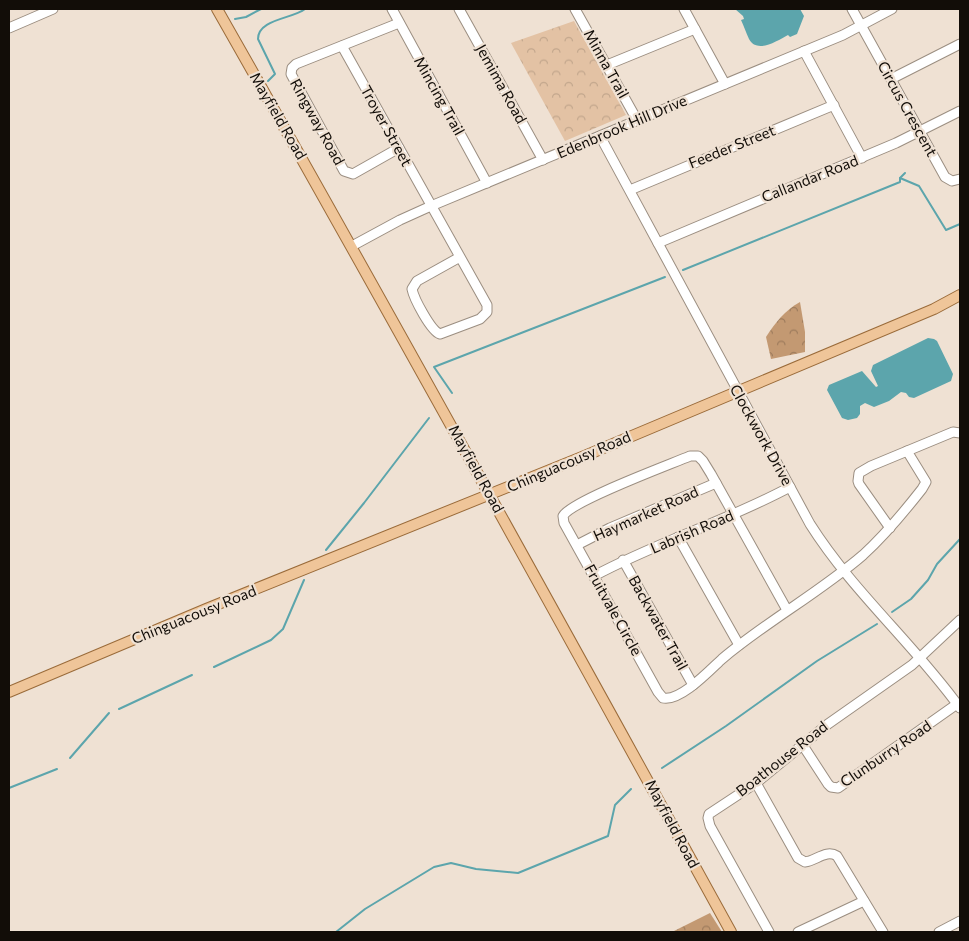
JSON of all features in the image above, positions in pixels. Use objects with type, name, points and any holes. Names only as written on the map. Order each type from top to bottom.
[{"type":"main road","name":"Mayfield Road","points":[[217,9],[352,246],[731,932]]},
{"type":"main road","name":"Chinguacousy Road","points":[[9,692],[215,605],[738,391],[934,309],[960,295]]},
{"type":"street","points":[[9,28],[53,9]]},
{"type":"street","name":"Mincing Trail","points":[[392,9],[487,182]]},
{"type":"street","name":"Jemima Road","points":[[459,9],[543,160]]},
{"type":"street","name":"Minna Trail","points":[[575,9],[637,120]]},
{"type":"street","points":[[684,9],[725,84]]},
{"type":"street","name":"Circus Crescent","points":[[852,9],[945,177],[952,181],[960,179]]},
{"type":"street","name":"Edenbrook Hill Drive","points":[[352,246],[400,220],[431,206],[843,35],[892,9]]},
{"type":"street","name":"Ringway Road","points":[[399,23],[294,66],[291,74],[296,87],[346,173],[353,174],[399,148]]},
{"type":"street","points":[[607,65],[695,29]]},
{"type":"street","points":[[891,80],[960,44]]},
{"type":"street","name":"Troyer Street","points":[[342,46],[487,305],[488,309],[484,316],[440,334],[430,325],[412,289],[417,282],[460,257]]},
{"type":"street","points":[[804,51],[862,158]]},
{"type":"street","name":"Feeder Street","points":[[630,190],[834,105]]},
{"type":"street","name":"Callandar Road","points":[[658,243],[862,158],[920,132],[960,111]]},
{"type":"street","name":"Clockwork Drive","points":[[600,136],[816,534],[864,596],[921,657],[959,706]]},
{"type":"street","points":[[890,528],[864,492],[858,481],[859,473],[953,432],[960,433]]},
{"type":"street","name":"Fruitvale Circle","points":[[787,610],[716,483],[698,456],[690,456],[597,494],[569,509],[563,516],[564,523],[661,696],[671,699],[693,685],[739,646],[787,610],[844,571],[890,528],[922,490],[926,482],[907,451]]},
{"type":"street","name":"Haymarket Road","points":[[576,545],[610,528],[716,483]]},
{"type":"street","name":"Labrish Road","points":[[594,576],[623,560],[761,503],[790,487]]},
{"type":"street","points":[[678,537],[739,646]]},
{"type":"street","name":"Backwater Trail","points":[[623,560],[693,685]]},
{"type":"street","name":"Boathouse Road","points":[[769,932],[710,826],[708,818],[712,811],[756,783],[828,724],[906,669],[960,620]]},
{"type":"street","name":"Clunburry Road","points":[[802,744],[828,784],[831,787],[838,788],[959,706]]},
{"type":"street","points":[[756,783],[798,858],[805,862],[827,853],[835,854],[883,932]]},
{"type":"street","points":[[798,932],[864,901]]},
{"type":"street","points":[[939,932],[951,929],[960,921]]},
{"type":"green space","points":[[574,21],[626,115],[565,141],[511,43]]},
{"type":"green space","points":[[800,302],[805,332],[805,352],[771,359],[766,337],[781,317]]},
{"type":"green space","points":[[710,913],[722,932],[672,932]]},
{"type":"water","points":[[735,9],[800,9],[804,16],[797,34],[790,37],[788,35],[767,45],[757,46],[749,39],[741,20],[744,19],[743,16]]},
{"type":"water","points":[[928,338],[937,341],[953,374],[951,381],[914,398],[901,392],[889,401],[874,407],[865,403],[860,406],[860,414],[857,418],[848,420],[842,418],[827,390],[829,385],[862,371],[876,387],[878,386],[871,371],[873,365]]},
{"type":"waterway","points":[[235,19],[246,17],[261,9]]},
{"type":"waterway","points":[[268,81],[275,74],[258,39],[259,32],[269,23],[305,9]]},
{"type":"waterway","points":[[683,270],[900,182],[900,178],[905,173]]},
{"type":"waterway","points":[[900,178],[919,186],[946,230],[960,224]]},
{"type":"waterway","points":[[452,393],[434,367],[665,277]]},
{"type":"waterway","points":[[326,550],[429,418]]},
{"type":"waterway","points":[[892,612],[911,599],[928,580],[937,564],[960,539]]},
{"type":"waterway","points":[[214,667],[271,640],[283,629],[304,580]]},
{"type":"waterway","points":[[662,768],[726,726],[817,661],[877,624]]},
{"type":"waterway","points":[[119,709],[192,675]]},
{"type":"waterway","points":[[70,758],[109,713]]},
{"type":"waterway","points":[[9,788],[57,769]]},
{"type":"waterway","points":[[336,932],[365,909],[434,867],[451,863],[476,869],[518,873],[608,836],[615,805],[631,789]]}]
